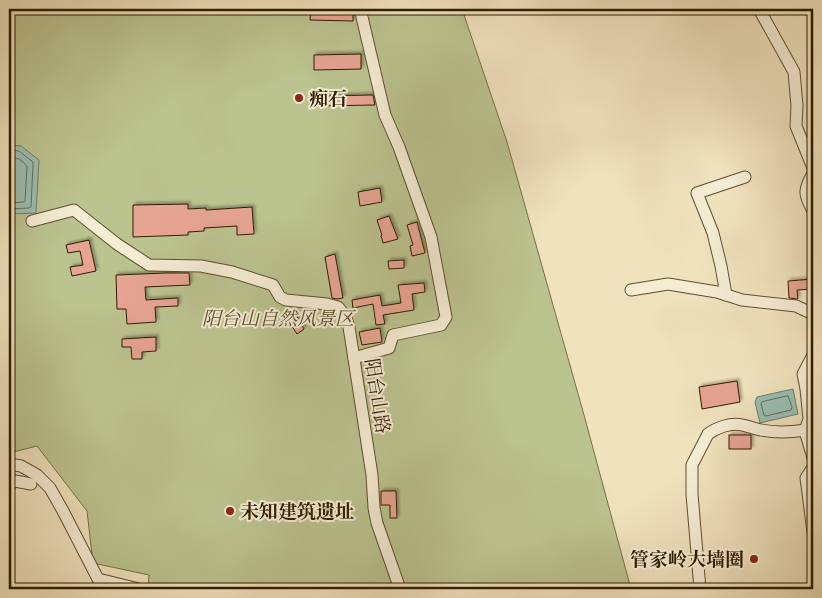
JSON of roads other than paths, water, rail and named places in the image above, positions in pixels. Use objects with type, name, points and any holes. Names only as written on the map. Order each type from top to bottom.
[{"type":"street","points":[[354,358],[389,348],[393,335],[441,325],[446,317],[431,237],[399,147],[385,115],[361,9]]},
{"type":"street","points":[[759,9],[794,72],[797,106],[796,126],[813,168]]},
{"type":"street","points":[[813,173],[806,186],[806,197],[813,210]]},
{"type":"street","points":[[726,295],[713,233],[697,193],[745,176]]},
{"type":"street","name":"阳台山路","points":[[32,221],[74,210],[117,244],[149,265],[201,266],[232,272],[273,285],[280,297],[286,300],[327,304],[338,307],[346,316],[349,327],[372,475],[376,516],[400,589]]},
{"type":"street","points":[[631,290],[668,284],[717,292],[742,300],[796,306],[813,314]]},
{"type":"street","points":[[813,355],[803,374],[809,419],[806,430],[813,458]]},
{"type":"street","points":[[700,589],[692,465],[708,434],[724,426],[740,424],[762,431],[787,432],[806,430]]},
{"type":"street","points":[[9,464],[21,466],[37,475],[50,488],[98,579],[139,589]]},
{"type":"street","points":[[813,467],[806,478],[813,532]]},
{"type":"street","points":[[9,485],[15,481],[32,484]]},
{"type":"water","points":[[9,145],[21,146],[39,160],[36,213],[9,214]]},
{"type":"water","points":[[793,389],[798,414],[760,423],[755,402],[757,397]]},
{"type":"place","name":"痴石","points":[[299,98]]},
{"type":"place","name":"未知建筑遗址","points":[[230,511]]},
{"type":"place","name":"管家岭大墙圈","points":[[754,559]]},
{"type":"park label","name":"阳台山自然风景区","points":[[278,318]]}]
